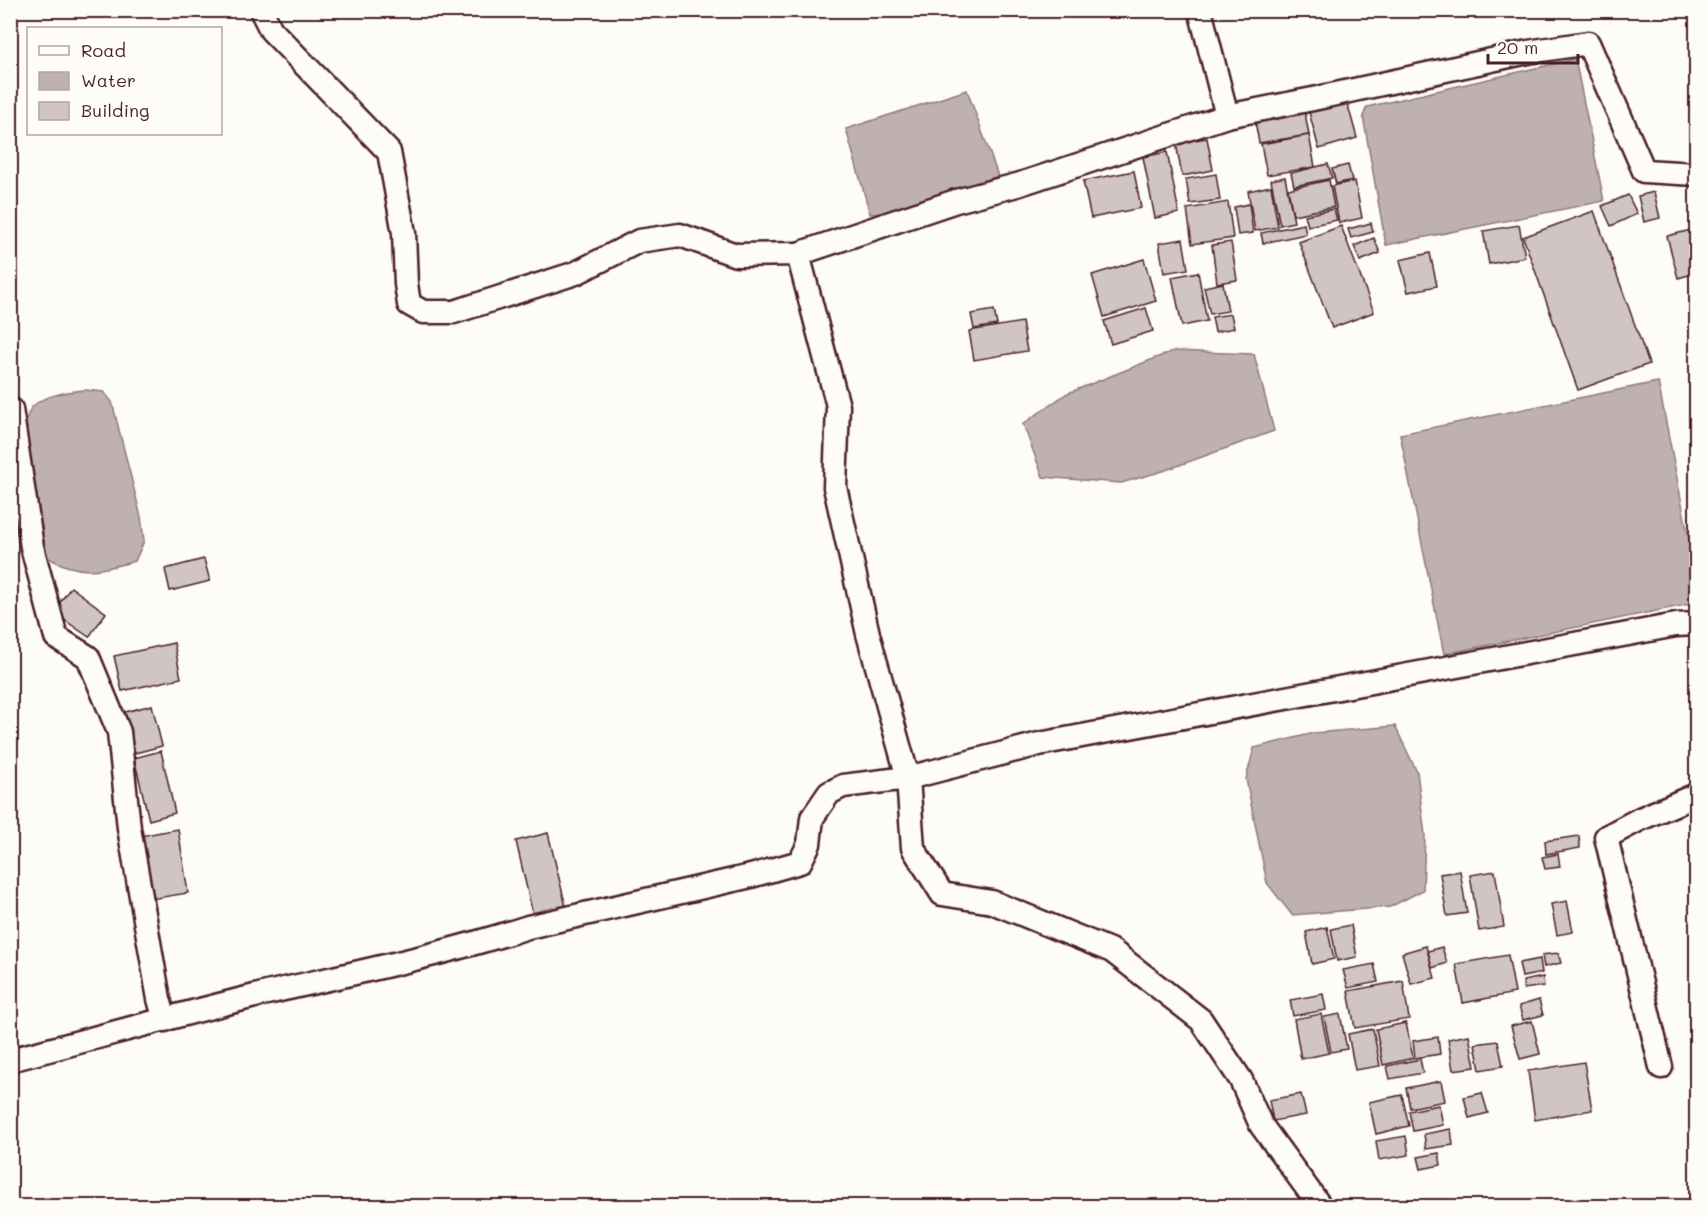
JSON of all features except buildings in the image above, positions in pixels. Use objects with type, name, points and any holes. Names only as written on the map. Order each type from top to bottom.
[{"type":"street","points":[[261,10],[272,30],[389,152],[404,233],[409,304],[423,312],[454,312],[536,287],[576,273],[639,241],[680,235],[736,255],[798,254],[956,201],[1017,185],[1227,116],[1528,52],[1588,43],[1644,171],[1696,174]]},
{"type":"street","points":[[1200,10],[1227,116]]},
{"type":"street","points":[[798,254],[838,406],[835,487],[868,634],[908,777],[913,848],[942,894],[992,902],[1112,951],[1201,1020],[1240,1080],[1261,1125],[1320,1206]]},
{"type":"street","points":[[11,409],[32,547],[56,637],[88,657],[119,732],[129,828],[159,999],[165,1020]]},
{"type":"street","points":[[10,1060],[215,1006],[380,968],[528,927],[751,876],[800,862],[809,844],[812,818],[829,793],[843,786],[908,777],[1039,744],[1187,718],[1316,691],[1676,625],[1696,624]]},
{"type":"street","points":[[1661,1067],[1606,837],[1696,795]]},
{"type":"water","points":[[1575,59],[1604,201],[1386,245],[1363,116],[1367,107]]},
{"type":"water","points":[[967,90],[998,176],[897,212],[870,214],[846,129]]},
{"type":"water","points":[[1173,351],[1254,354],[1274,431],[1163,471],[1121,483],[1043,477],[1023,424],[1066,394]]},
{"type":"water","points":[[1658,382],[1696,575],[1696,603],[1444,654],[1400,434]]},
{"type":"water","points":[[85,390],[104,392],[112,402],[141,517],[144,541],[135,561],[90,570],[69,567],[47,557],[30,482],[25,440],[26,423],[34,405],[55,395]]},
{"type":"water","points":[[1395,726],[1417,772],[1425,835],[1423,890],[1390,907],[1292,915],[1267,883],[1246,779],[1254,748],[1314,733]]}]
